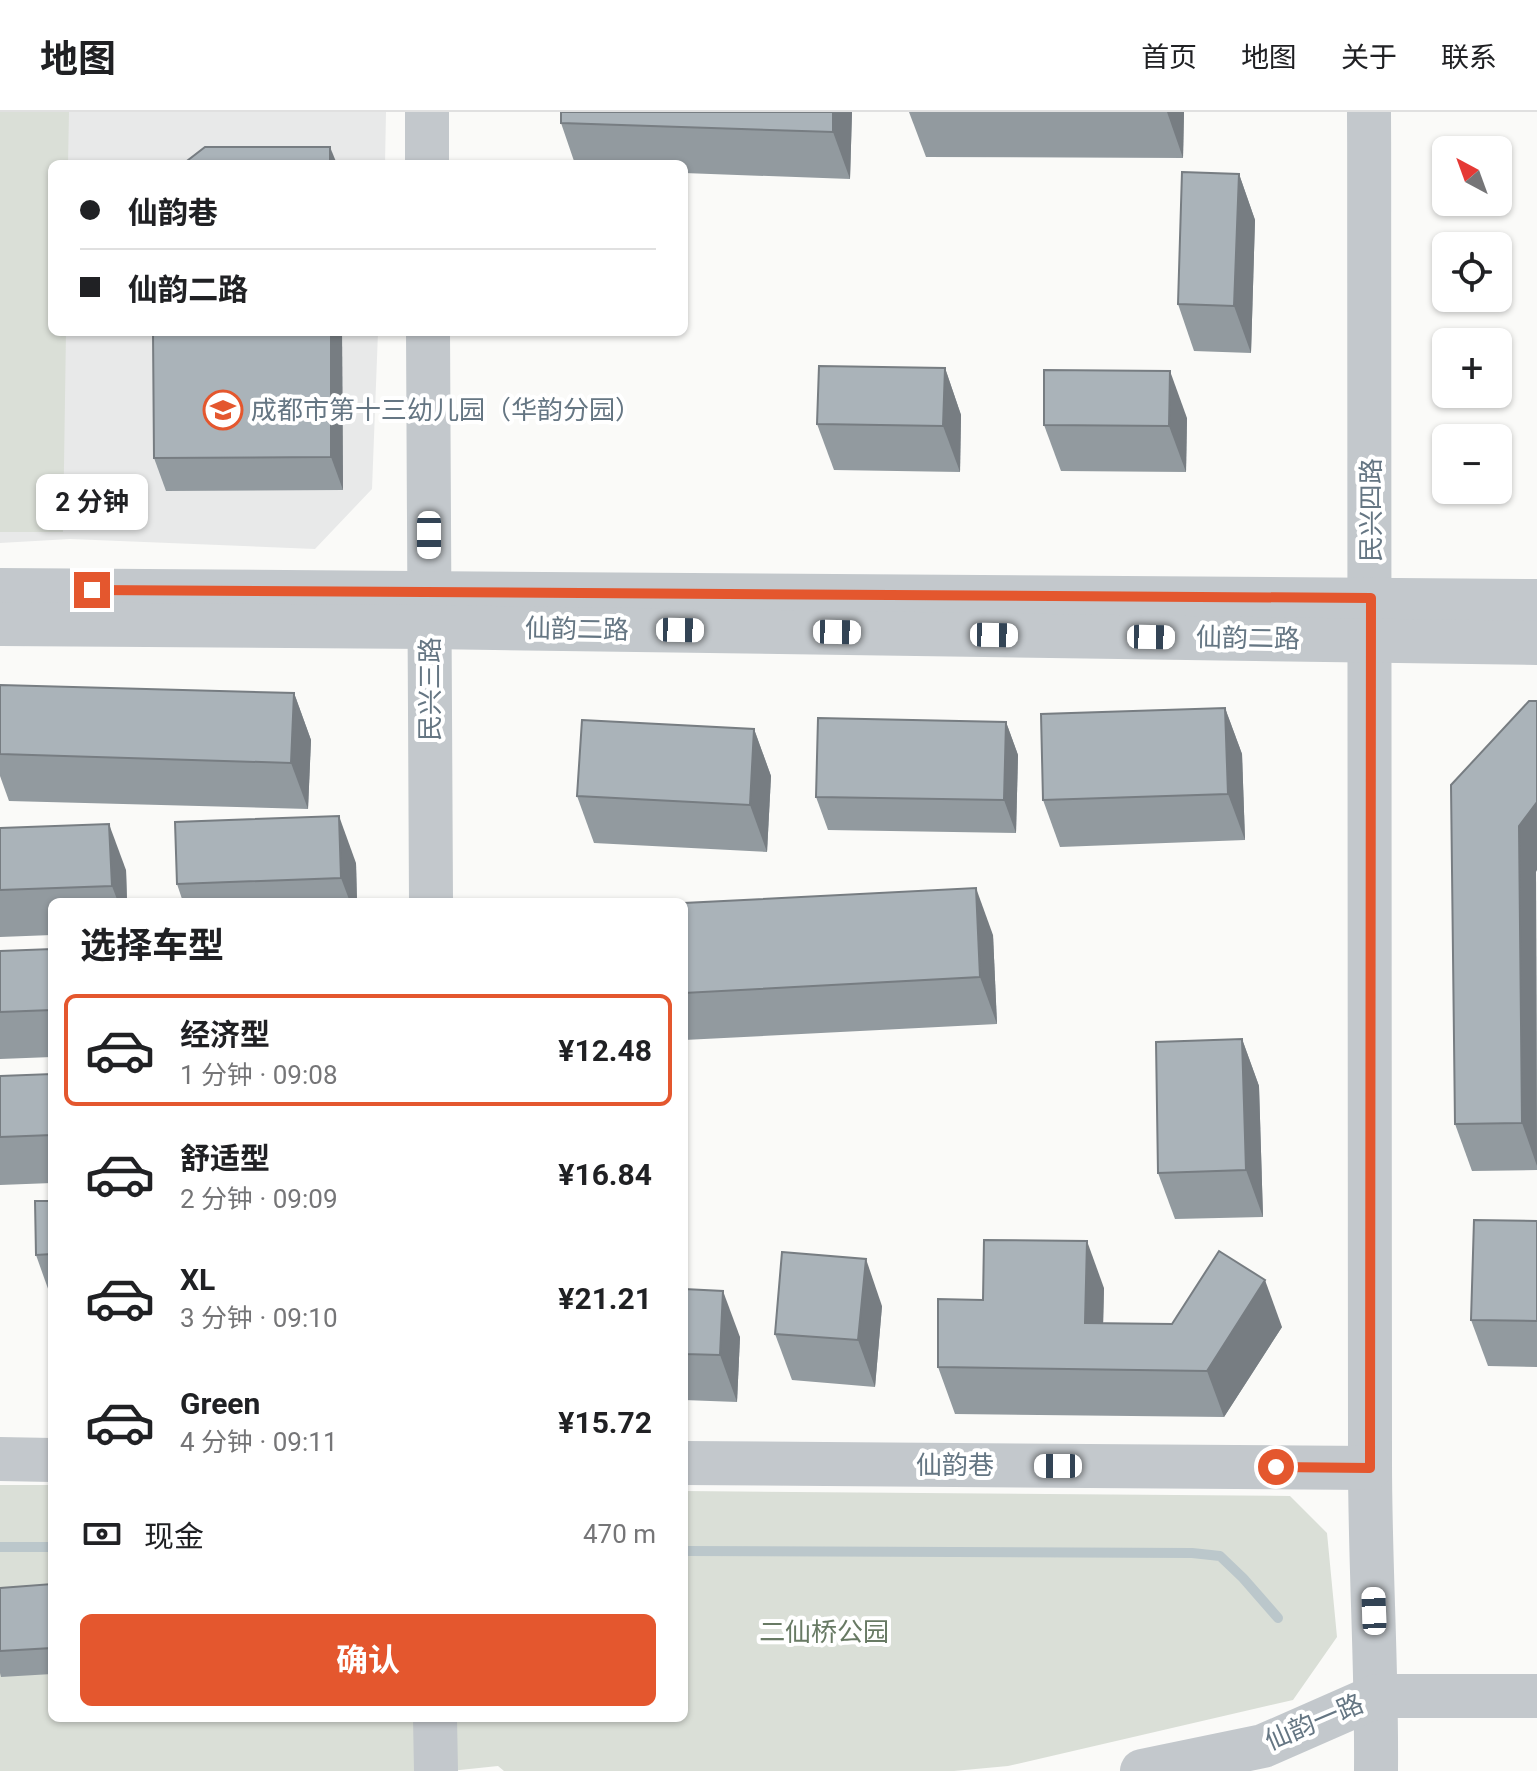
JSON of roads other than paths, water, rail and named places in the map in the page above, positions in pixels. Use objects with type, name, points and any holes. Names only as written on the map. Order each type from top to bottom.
[{"type":"street","points":[[427,112],[427,160]]},
{"type":"street","name":"民兴四路","points":[[1369,112],[1370,1468],[1377,1696],[1376,1771]]},
{"type":"street","name":"民兴三路","points":[[428,336],[431,898]]},
{"type":"street","name":"仙韵二路","points":[[0,590],[429,610],[1371,619],[1537,601]]},
{"type":"street","name":"仙韵二路","points":[[0,624],[429,610]]},
{"type":"street","name":"仙韵二路","points":[[1371,619],[1537,643]]},
{"type":"street","points":[[0,1459],[48,1460]]},
{"type":"street","name":"仙韵巷","points":[[688,1463],[1370,1468]]},
{"type":"street","name":"仙韵一路","points":[[1142,1771],[1263,1746],[1377,1696],[1537,1696]]},
{"type":"street","points":[[435,1722],[436,1771]]},
{"type":"waterway","points":[[0,1547],[48,1547]]},
{"type":"waterway","points":[[688,1551],[1192,1553],[1220,1556],[1278,1618]]},
{"type":"place","name":"成都市第十三幼儿园（华韵分园）","points":[[223,410]]},
{"type":"park label","name":"二仙桥公园","points":[[824,1632]]}]
